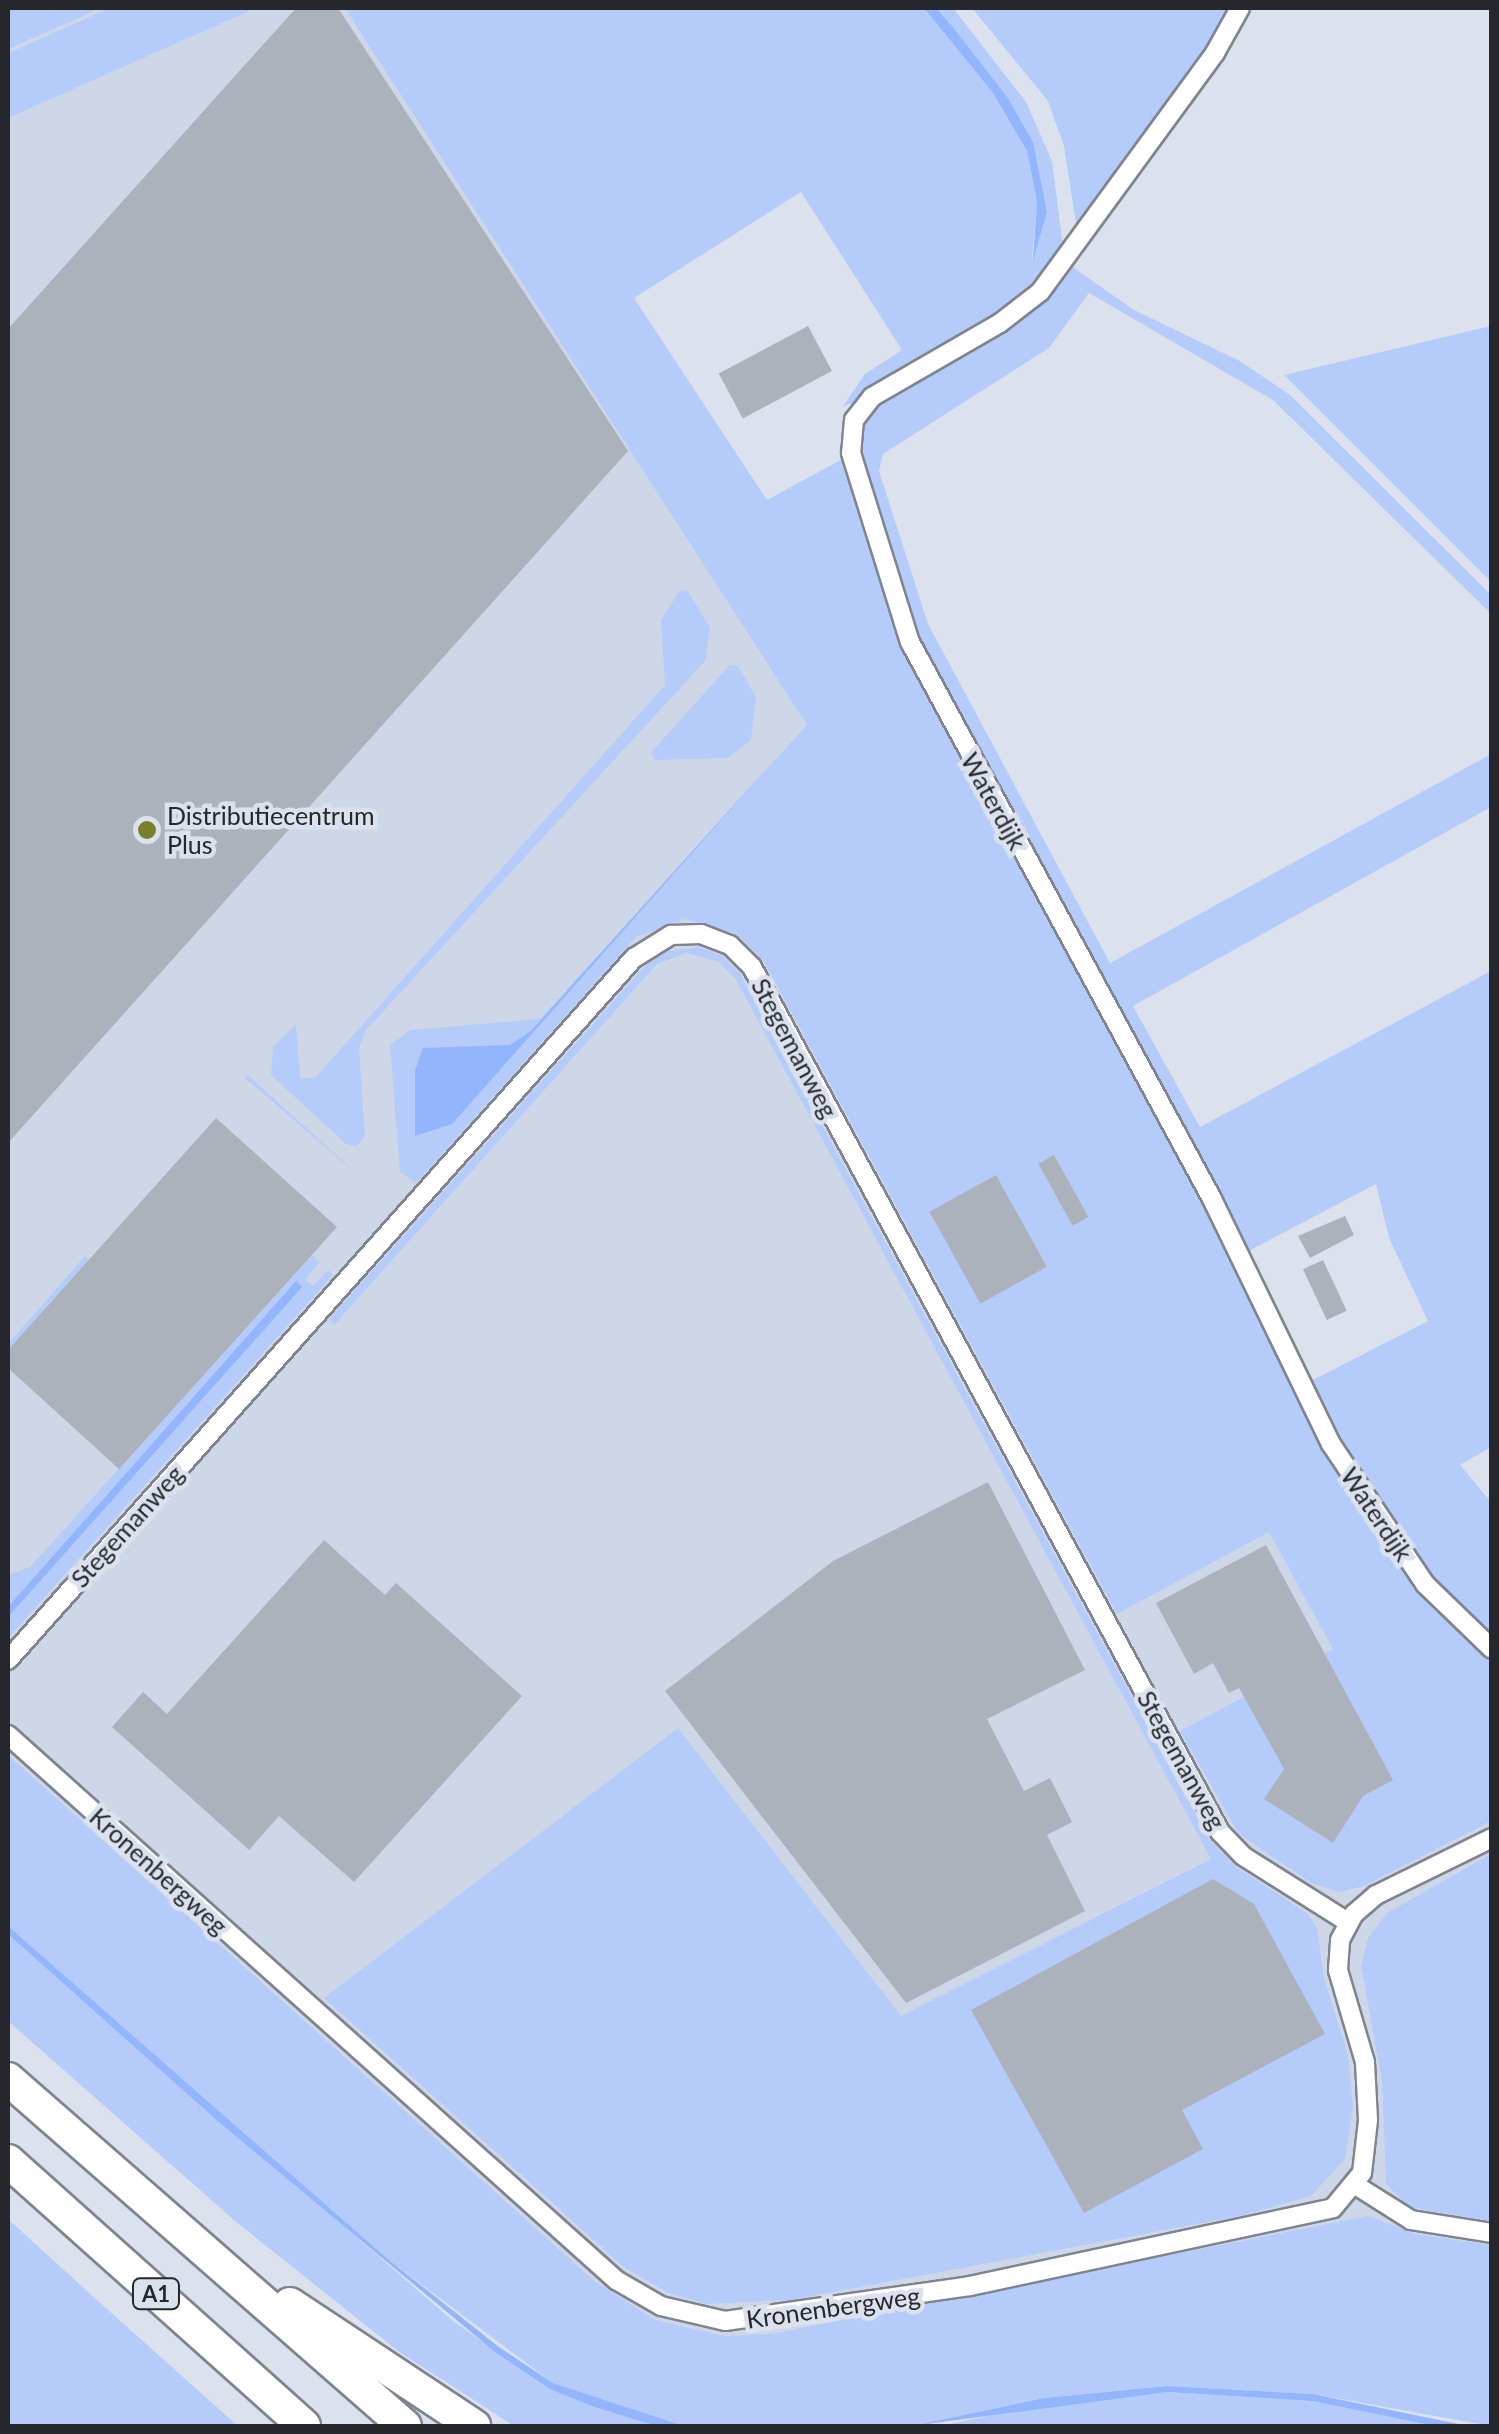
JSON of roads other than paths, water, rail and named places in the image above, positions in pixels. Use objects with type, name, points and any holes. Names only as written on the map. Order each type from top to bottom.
[{"type":"highway","name":"A1","points":[[8,2079],[405,2426]]},
{"type":"highway","name":"A1","points":[[8,2161],[304,2426]]},
{"type":"highway","name":"A1","points":[[171,2224],[474,2426]]},
{"type":"street","name":"Waterdijk","points":[[1240,8],[1216,53],[1040,292],[1000,323],[872,397],[854,420],[851,453],[910,642],[1212,1198],[1331,1444],[1425,1584],[1492,1649]]},
{"type":"street","name":"Stegemanweg","points":[[8,1660],[634,958],[657,940],[701,934],[730,945],[752,967],[1220,1832],[1243,1856],[1348,1922]]},
{"type":"street","name":"Kronenbergweg","points":[[8,1735],[616,2280],[682,2314],[747,2321],[970,2286],[1322,2214],[1357,2186]]},
{"type":"street","points":[[1492,1838],[1376,1895],[1348,1922],[1336,1956],[1367,2088],[1366,2152],[1357,2186],[1411,2220],[1492,2233]]},
{"type":"place","name":"Distributiecentrum Plus","points":[[147,830]]}]
